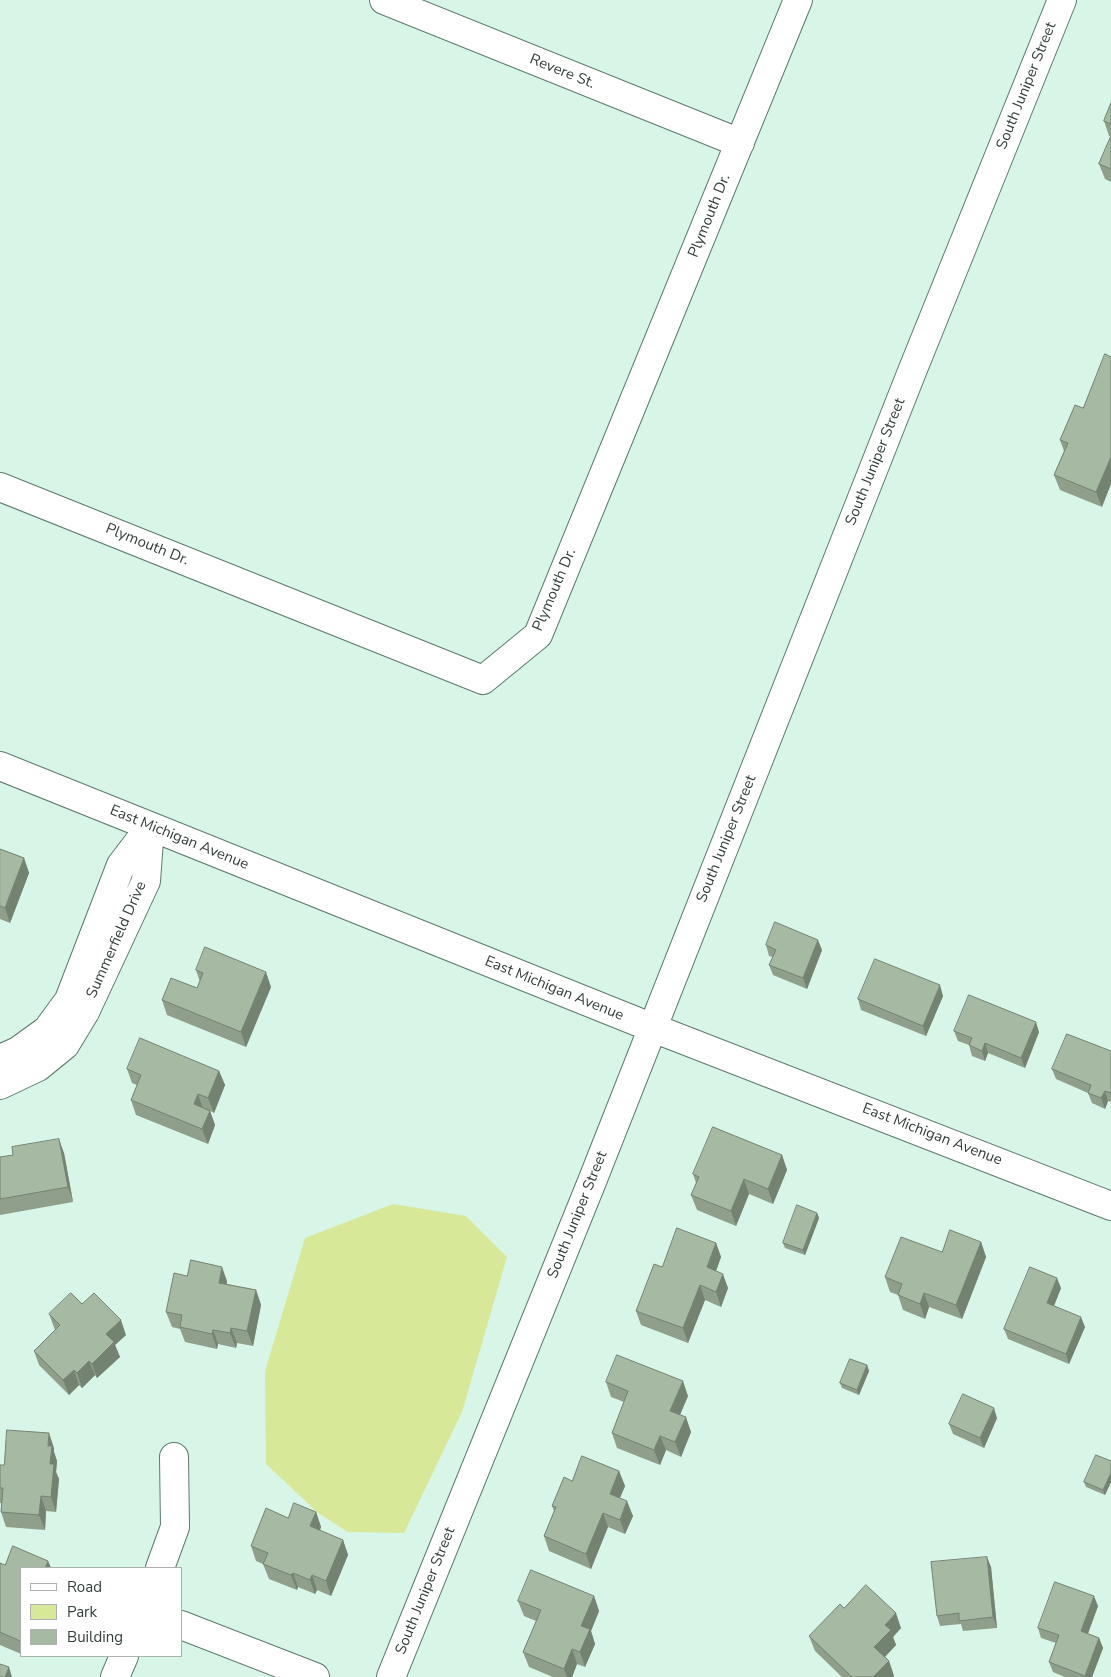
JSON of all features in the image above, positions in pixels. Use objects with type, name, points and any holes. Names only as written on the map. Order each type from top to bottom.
[{"type":"street","name":"Revere St.","points":[[384,0],[740,143]]},
{"type":"street","name":"Plymouth Dr.","points":[[0,487],[483,680],[538,635],[798,0]]},
{"type":"street","name":"South Juniper Street","points":[[391,1677],[1062,0]]},
{"type":"street","name":"East Michigan Avenue","points":[[0,766],[652,1028],[1111,1206]]},
{"type":"street","name":"Summerfield Drive","points":[[0,1059],[18,1051],[47,1030],[69,1000],[121,865],[150,827]]},
{"type":"street","name":"Summerfield Drive","points":[[0,1084],[38,1067],[65,1045],[85,1012],[146,881],[150,827]]},
{"type":"street","points":[[160,1567],[175,1528],[174,1457]]},
{"type":"street","points":[[182,1625],[315,1677]]},
{"type":"street","points":[[115,1677],[124,1657]]},
{"type":"green space","points":[[393,1204],[466,1216],[507,1257],[462,1412],[404,1533],[348,1532],[318,1513],[266,1464],[265,1371],[305,1238]]},
{"type":"building","points":[[1111,103],[1111,124],[1104,121]]},
{"type":"building","points":[[1111,136],[1111,169],[1099,164]]},
{"type":"building","points":[[1105,354],[1111,357],[1111,457],[1096,492],[1054,475],[1068,443],[1060,440],[1075,405],[1083,408]]},
{"type":"building","points":[[0,849],[24,858],[5,908],[0,906]]},
{"type":"building","points":[[775,922],[818,940],[803,978],[769,965],[776,950],[766,945]]},
{"type":"building","points":[[205,947],[266,972],[241,1032],[162,1000],[171,978],[197,988],[203,973],[196,970]]},
{"type":"building","points":[[875,959],[940,985],[923,1026],[858,999]]},
{"type":"building","points":[[969,995],[1036,1022],[1021,1058],[985,1043],[982,1051],[969,1045],[972,1038],[954,1031]]},
{"type":"building","points":[[1067,1034],[1111,1051],[1111,1093],[1105,1091],[1101,1098],[1088,1093],[1091,1085],[1052,1069]]},
{"type":"building","points":[[140,1038],[219,1071],[208,1098],[198,1094],[194,1104],[210,1111],[202,1129],[131,1100],[141,1075],[127,1069]]},
{"type":"building","points":[[713,1127],[782,1155],[768,1189],[744,1179],[731,1211],[691,1195],[699,1177],[693,1174]]},
{"type":"building","points":[[59,1139],[68,1187],[0,1199],[0,1157],[13,1155],[12,1147]]},
{"type":"building","points":[[797,1205],[817,1213],[803,1250],[783,1243]]},
{"type":"building","points":[[677,1228],[716,1243],[707,1267],[723,1274],[716,1292],[700,1285],[683,1328],[636,1311],[654,1264],[662,1267]]},
{"type":"building","points":[[950,1230],[981,1242],[956,1305],[924,1293],[920,1304],[898,1295],[902,1284],[885,1277],[901,1237],[942,1252]]},
{"type":"building","points":[[191,1260],[222,1267],[219,1283],[256,1290],[247,1331],[231,1328],[230,1333],[213,1330],[212,1334],[180,1327],[182,1315],[166,1312],[174,1273],[187,1276]]},
{"type":"building","points":[[1030,1267],[1057,1278],[1047,1303],[1081,1317],[1066,1354],[1004,1329]]},
{"type":"building","points":[[71,1293],[82,1304],[94,1293],[121,1320],[106,1334],[114,1342],[92,1364],[89,1361],[77,1373],[74,1370],[63,1380],[34,1351],[60,1325],[49,1314]]},
{"type":"building","points":[[617,1355],[683,1381],[670,1411],[686,1417],[675,1442],[660,1436],[654,1450],[612,1433],[628,1391],[606,1382]]},
{"type":"building","points":[[850,1359],[867,1365],[857,1390],[840,1383]]},
{"type":"building","points":[[963,1394],[994,1408],[980,1438],[949,1424]]},
{"type":"building","points":[[7,1430],[49,1433],[48,1446],[52,1446],[50,1464],[54,1464],[51,1497],[41,1496],[39,1515],[1,1512],[3,1488],[0,1488],[0,1465],[4,1465]]},
{"type":"building","points":[[1096,1455],[1111,1461],[1111,1473],[1103,1490],[1084,1482]]},
{"type":"building","points":[[582,1456],[619,1471],[610,1494],[627,1501],[620,1520],[603,1513],[586,1554],[544,1536],[556,1507],[552,1506],[564,1477],[572,1481]]},
{"type":"building","points":[[294,1503],[316,1512],[310,1526],[343,1540],[326,1581],[312,1575],[310,1580],[293,1573],[291,1575],[263,1564],[268,1553],[251,1546],[266,1508],[288,1518]]},
{"type":"building","points":[[13,1546],[48,1561],[45,1567],[20,1567],[20,1641],[0,1632],[0,1563],[5,1565]]},
{"type":"building","points":[[987,1557],[993,1617],[959,1621],[959,1613],[937,1616],[931,1562]]},
{"type":"building","points":[[531,1570],[594,1596],[581,1626],[590,1629],[580,1652],[572,1649],[564,1669],[523,1652],[541,1610],[518,1601]]},
{"type":"building","points":[[1055,1582],[1094,1596],[1081,1631],[1099,1638],[1085,1676],[1049,1662],[1059,1635],[1038,1628]]},
{"type":"building","points":[[866,1585],[896,1613],[885,1625],[891,1630],[874,1647],[889,1661],[873,1677],[852,1677],[809,1636],[840,1604],[844,1608]]},
{"type":"building","points":[[0,1664],[9,1667],[5,1677],[0,1677]]}]
